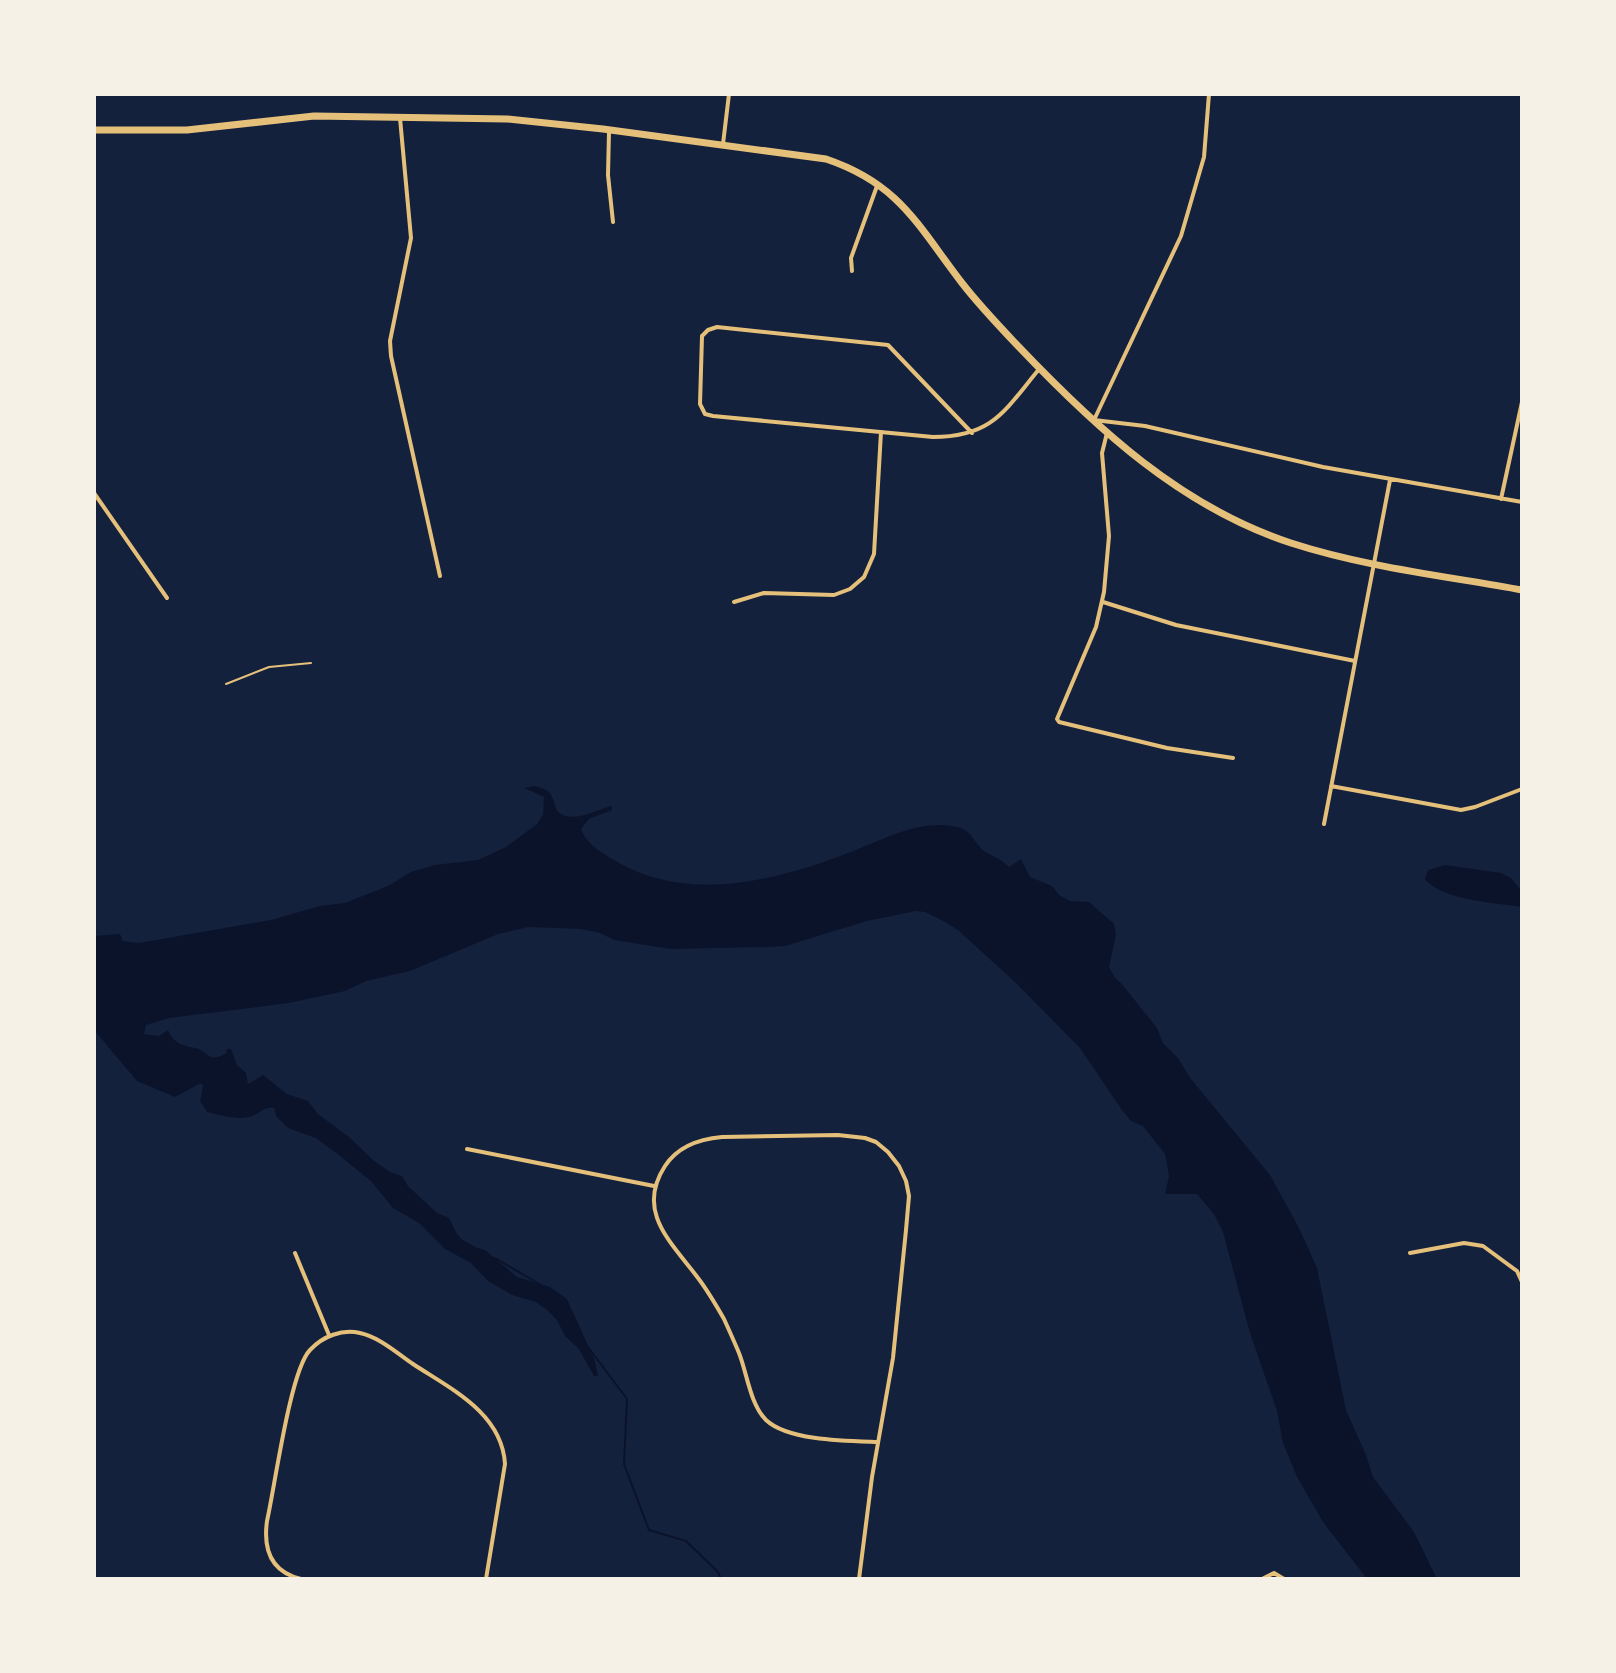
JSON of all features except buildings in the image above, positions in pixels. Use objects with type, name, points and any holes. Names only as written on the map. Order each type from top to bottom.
[{"type":"main road","points":[[94,130],[187,130],[314,116],[507,119],[609,129],[826,159],[878,184],[910,212],[970,293],[1040,368],[1151,470],[1207,506],[1289,542],[1374,563],[1522,590]]},
{"type":"street","points":[[723,144],[729,94]]},
{"type":"street","points":[[1209,94],[1204,157],[1181,236],[1094,420],[1145,426],[1390,480],[1522,502]]},
{"type":"street","points":[[400,117],[411,238],[390,341],[391,356],[440,576]]},
{"type":"street","points":[[609,129],[608,175],[613,222]]},
{"type":"street","points":[[852,271],[851,258],[878,184]]},
{"type":"street","points":[[972,433],[888,345],[717,327],[708,330],[702,339],[700,401],[703,411],[713,416],[933,437],[972,433],[996,419],[1040,368]]},
{"type":"street","points":[[1501,499],[1522,402]]},
{"type":"street","points":[[734,602],[764,593],[834,595],[850,589],[864,577],[874,554],[881,432]]},
{"type":"street","points":[[1108,432],[1102,453],[1109,536],[1103,602],[1096,627],[1057,719],[1167,748],[1233,758]]},
{"type":"street","points":[[1324,824],[1390,480]]},
{"type":"street","points":[[94,493],[167,598]]},
{"type":"street","points":[[1103,602],[1158,621],[1355,661]]},
{"type":"street","points":[[1331,786],[1461,810],[1522,789]]},
{"type":"street","points":[[859,1579],[878,1442],[892,1374],[909,1196],[906,1181],[894,1159],[876,1142],[854,1135],[710,1138],[676,1153],[654,1186],[660,1228],[719,1311],[739,1353],[760,1411],[766,1419],[794,1433],[878,1442]]},
{"type":"street","points":[[467,1149],[654,1186]]},
{"type":"street","points":[[1410,1253],[1464,1243],[1483,1246],[1517,1271],[1522,1282]]},
{"type":"street","points":[[295,1253],[329,1336]]},
{"type":"street","points":[[301,1579],[275,1565],[266,1548],[265,1530],[299,1366],[310,1350],[329,1336],[350,1332],[373,1338],[461,1395],[489,1422],[502,1448],[505,1464],[486,1579]]},
{"type":"street","points":[[1262,1579],[1274,1573],[1284,1579]]},
{"type":"lane","points":[[226,684],[269,667],[311,663]]},
{"type":"water","points":[[534,786],[549,792],[558,812],[571,817],[612,806],[612,810],[589,819],[581,829],[588,840],[621,864],[649,876],[679,883],[740,882],[771,877],[830,860],[906,830],[944,825],[966,831],[984,851],[1009,867],[1021,859],[1030,877],[1052,886],[1059,895],[1070,901],[1089,902],[1114,924],[1116,935],[1109,967],[1115,978],[1157,1028],[1163,1043],[1178,1058],[1191,1079],[1270,1175],[1299,1228],[1317,1268],[1346,1410],[1373,1477],[1414,1532],[1437,1579],[1367,1579],[1323,1522],[1297,1477],[1283,1443],[1277,1411],[1250,1333],[1223,1232],[1214,1214],[1197,1194],[1165,1194],[1169,1176],[1165,1154],[1143,1126],[1131,1121],[1122,1110],[1080,1048],[958,930],[925,912],[867,921],[785,946],[769,947],[670,949],[614,940],[581,929],[528,927],[498,934],[410,971],[366,981],[345,991],[289,1003],[169,1018],[146,1025],[144,1034],[159,1036],[168,1030],[179,1043],[215,1058],[231,1049],[237,1065],[246,1073],[248,1084],[263,1075],[287,1094],[308,1101],[318,1114],[373,1160],[402,1176],[408,1186],[437,1213],[449,1218],[457,1234],[468,1245],[485,1250],[517,1277],[550,1287],[567,1299],[595,1361],[598,1376],[594,1376],[579,1349],[565,1336],[557,1320],[547,1310],[488,1281],[471,1263],[445,1249],[419,1223],[393,1208],[371,1181],[340,1156],[316,1138],[288,1128],[276,1116],[274,1108],[244,1118],[207,1112],[200,1101],[201,1083],[175,1097],[137,1081],[94,1030],[94,936],[120,934],[123,941],[139,943],[271,920],[320,906],[345,903],[388,886],[411,872],[435,865],[478,860],[506,847],[537,824],[543,815],[544,797],[524,788]]},
{"type":"water","points":[[1445,865],[1501,873],[1511,878],[1522,891],[1522,907],[1456,896],[1432,886],[1425,879],[1428,870]]},
{"type":"waterway","points":[[463,1241],[475,1248]]},
{"type":"waterway","points":[[495,1258],[541,1285]]},
{"type":"waterway","points":[[588,1347],[627,1399],[624,1464],[649,1530],[686,1541],[718,1572],[721,1579]]}]
